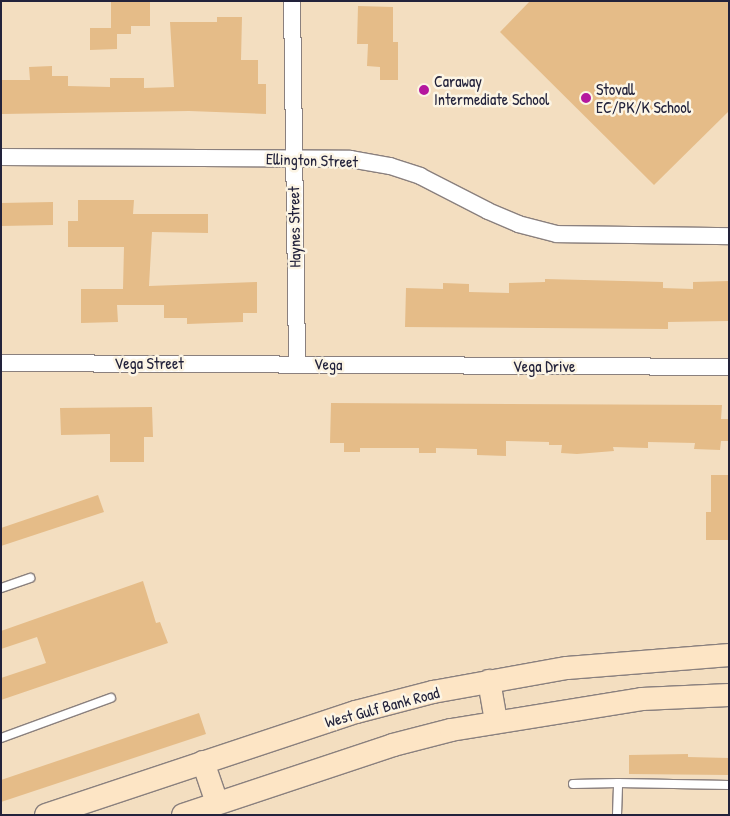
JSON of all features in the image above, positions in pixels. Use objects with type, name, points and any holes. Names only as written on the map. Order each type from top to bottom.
[{"type":"main road","name":"West Gulf Bank Road","points":[[46,815],[356,712],[489,681],[643,660],[729,655]]},
{"type":"main road","points":[[489,681],[496,721]]},
{"type":"main road","points":[[183,815],[393,746],[496,721],[642,699],[729,695]]},
{"type":"main road","points":[[203,762],[217,803]]},
{"type":"street","name":"Haynes Street","points":[[292,1],[292,159],[297,363]]},
{"type":"street","name":"Ellington Street","points":[[1,157],[350,159],[390,166],[444,187],[518,224],[557,234],[729,236]]},
{"type":"street","name":"Vega Street","points":[[1,363],[297,363]]},
{"type":"street","name":"Vega","points":[[297,363],[360,364]]},
{"type":"street","name":"Vega Drive","points":[[360,364],[729,367]]},
{"type":"lane","points":[[1,588],[30,578]]},
{"type":"lane","points":[[1,738],[111,698]]},
{"type":"lane","points":[[618,783],[618,815]]},
{"type":"lane","points":[[573,784],[729,785]]},
{"type":"building","points":[[111,1],[150,1],[150,26],[131,26],[131,34],[117,34],[117,49],[90,50],[90,28],[111,28]]},
{"type":"building","points":[[530,1],[729,1],[729,111],[654,185],[500,32]]},
{"type":"building","points":[[358,6],[393,7],[393,42],[398,42],[398,80],[380,80],[380,67],[367,66],[368,44],[357,44]]},
{"type":"building","points":[[217,17],[242,17],[241,60],[258,60],[258,84],[266,84],[266,114],[189,111],[2,114],[1,80],[30,80],[29,67],[52,66],[52,76],[68,76],[68,86],[110,87],[110,78],[144,78],[144,88],[174,87],[170,22],[217,22]]},
{"type":"building","points":[[78,200],[134,200],[133,214],[208,214],[208,233],[152,232],[149,286],[257,282],[257,313],[243,313],[243,322],[187,324],[187,318],[164,318],[164,305],[117,305],[118,322],[81,323],[81,289],[123,289],[124,247],[68,247],[68,221],[78,221]]},
{"type":"building","points":[[53,202],[53,225],[1,226],[1,203]]},
{"type":"building","points":[[545,279],[663,282],[663,288],[693,289],[693,282],[729,281],[729,321],[668,322],[668,329],[405,327],[406,288],[443,289],[443,283],[469,284],[469,292],[509,293],[509,283],[545,282]]},
{"type":"building","points":[[331,403],[722,405],[721,419],[729,419],[729,441],[721,441],[720,450],[694,449],[695,443],[648,442],[648,448],[613,447],[614,451],[577,454],[561,453],[562,445],[549,445],[549,442],[506,441],[506,456],[477,455],[477,449],[436,448],[436,453],[419,453],[419,448],[360,448],[360,452],[344,452],[344,443],[330,443]]},
{"type":"building","points":[[152,407],[153,437],[144,437],[144,462],[110,462],[110,434],[61,435],[60,408]]},
{"type":"building","points":[[711,475],[729,475],[729,540],[706,540],[706,512],[711,512]]},
{"type":"building","points":[[98,495],[104,512],[1,546],[1,528]]},
{"type":"building","points":[[143,581],[156,623],[160,622],[168,643],[1,700],[1,678],[46,663],[37,637],[1,649],[1,631]]},
{"type":"building","points":[[199,713],[206,734],[1,802],[1,780]]},
{"type":"building","points":[[688,754],[688,757],[729,758],[729,775],[629,774],[629,755]]},
{"type":"place","name":"Caraway Intermediate School","points":[[424,90]]},
{"type":"place","name":"Stovall EC/PK/K School","points":[[586,98]]}]
